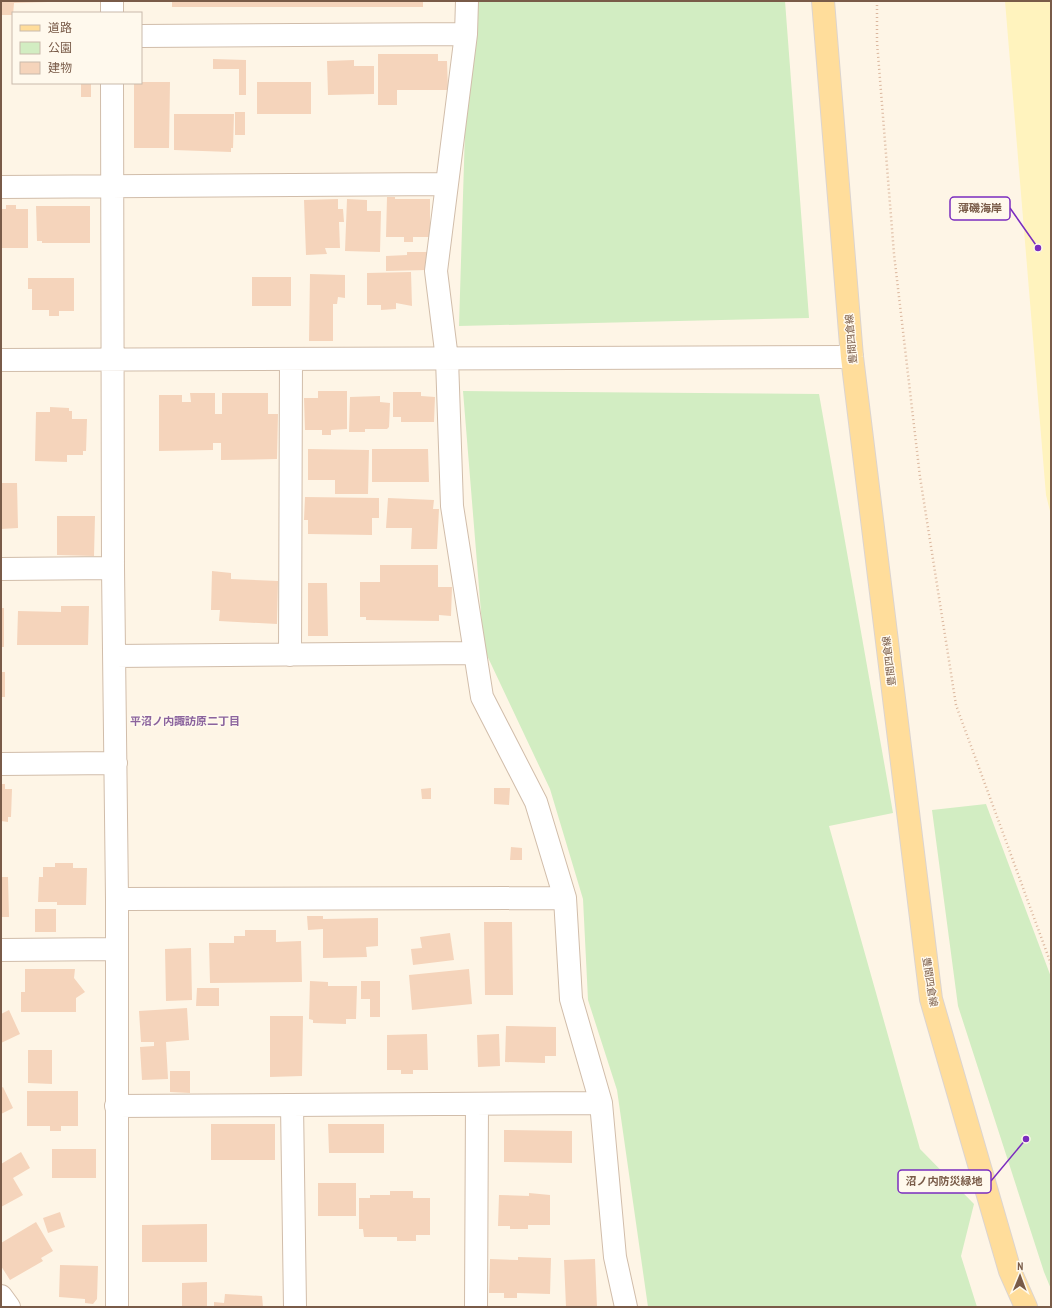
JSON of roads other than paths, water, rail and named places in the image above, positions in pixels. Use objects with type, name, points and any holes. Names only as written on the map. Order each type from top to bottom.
[{"type":"main road","name":"豊間四倉線","points":[[823,1],[852,357],[931,999],[1010,1272],[1026,1307]]},
{"type":"street","points":[[112,1],[112,12]]},
{"type":"street","points":[[467,1],[466,34],[436,271],[446,359],[452,506],[482,697],[536,802],[565,898],[571,999],[600,1103],[615,1257],[626,1307]]},
{"type":"street","points":[[142,36],[466,34]]},
{"type":"street","points":[[112,84],[113,568],[117,899],[117,1307]]},
{"type":"street","points":[[1,187],[446,184]]},
{"type":"street","points":[[1,360],[852,357]]},
{"type":"street","points":[[290,655],[291,359]]},
{"type":"street","points":[[1,569],[113,568]]},
{"type":"street","points":[[115,656],[475,653]]},
{"type":"street","points":[[1,764],[116,763]]},
{"type":"street","points":[[117,899],[565,898]]},
{"type":"street","points":[[1,950],[117,949]]},
{"type":"street","points":[[116,1106],[600,1103]]},
{"type":"street","points":[[476,1307],[477,1104]]},
{"type":"street","points":[[292,1105],[295,1307]]},
{"type":"street","points":[[1,1296],[9,1307]]},
{"type":"place","name":"薄磯海岸","points":[[1038,248]]},
{"type":"place","name":"沼ノ内防災緑地","points":[[1026,1139]]},
{"type":"district","name":"平沼ノ内諏訪原二丁目","points":[[185,721]]}]
